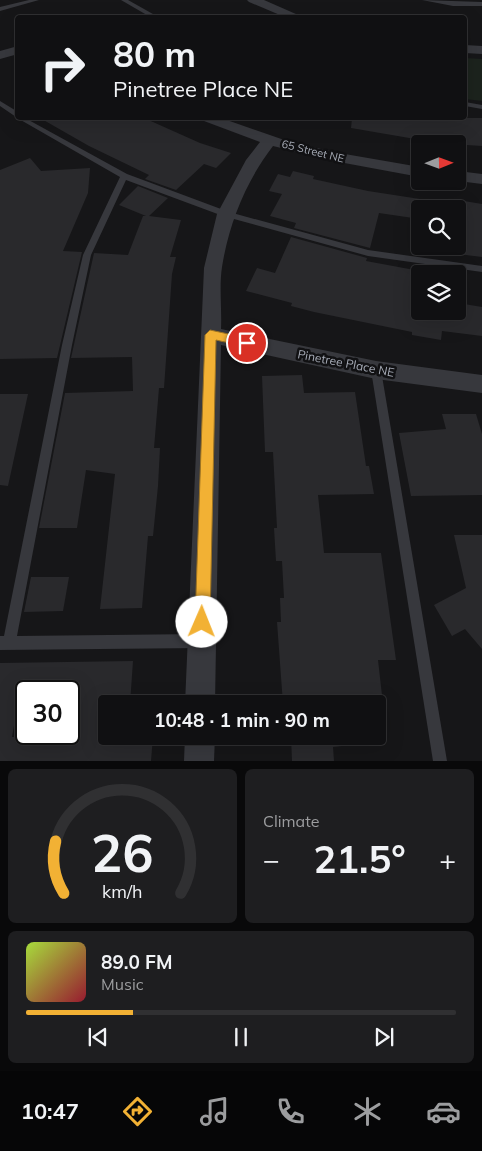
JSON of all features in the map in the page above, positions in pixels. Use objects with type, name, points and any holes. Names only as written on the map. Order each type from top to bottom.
[{"type":"street","points":[[253,0],[291,15]]},
{"type":"street","points":[[467,49],[482,50]]},
{"type":"street","points":[[0,55],[15,51]]},
{"type":"street","name":"65 Street NE","points":[[213,120],[270,140],[340,158],[411,170]]},
{"type":"street","points":[[200,695],[213,268],[226,214],[254,160],[270,140]]},
{"type":"street","points":[[466,177],[482,178]]},
{"type":"street","name":"Pinetree Place NE","points":[[210,335],[376,370],[482,384]]},
{"type":"street","points":[[199,761],[200,745]]},
{"type":"lane","points":[[0,10],[36,0]]},
{"type":"lane","points":[[124,0],[152,15]]},
{"type":"lane","points":[[425,0],[453,4],[482,4]]},
{"type":"lane","points":[[0,103],[15,114]]},
{"type":"lane","points":[[467,104],[482,106]]},
{"type":"lane","points":[[0,114],[10,111]]},
{"type":"lane","points":[[24,120],[124,176],[226,214],[368,252],[482,268]]},
{"type":"lane","points":[[124,176],[87,255],[4,643],[202,641]]},
{"type":"lane","points":[[376,370],[440,761]]},
{"type":"shaded area","points":[[467,58],[482,59],[482,101],[467,99]]},
{"type":"building","points":[[467,118],[482,118],[482,146],[466,145],[466,135],[411,135],[411,138],[351,128],[352,120],[467,120]]},
{"type":"building","points":[[44,120],[148,120],[200,143],[231,153],[216,168],[204,164],[176,190],[145,179],[149,175],[89,146]]},
{"type":"building","points":[[30,158],[41,171],[90,168],[88,193],[63,251],[82,252],[57,358],[0,359],[0,170]]},
{"type":"building","points":[[293,171],[314,176],[313,179],[420,200],[411,200],[411,218],[379,213],[370,248],[294,228],[296,223],[270,216],[282,194],[269,191],[278,174],[290,177]]},
{"type":"building","points":[[138,186],[168,198],[149,216],[181,220],[170,257],[176,257],[172,274],[164,388],[159,388],[154,448],[160,448],[158,486],[153,536],[148,536],[142,608],[100,609],[115,474],[86,470],[77,528],[39,528],[65,393],[133,391],[132,357],[71,358],[94,253],[128,255],[143,216],[146,216],[119,205]]},
{"type":"building","points":[[466,201],[482,204],[482,257],[466,255]]},
{"type":"building","points":[[291,237],[367,258],[366,261],[411,269],[411,320],[466,320],[466,304],[482,307],[482,336],[442,331],[441,340],[412,335],[412,332],[291,306],[292,303],[246,291],[257,268],[275,273]]},
{"type":"building","points":[[302,375],[304,393],[355,392],[366,466],[369,466],[374,494],[318,495],[324,553],[381,553],[396,660],[378,660],[382,695],[282,695],[277,622],[281,622],[280,598],[284,598],[282,561],[276,561],[274,528],[277,528],[273,452],[265,452],[262,376]]},
{"type":"building","points":[[0,394],[28,394],[8,486],[0,485]]},
{"type":"building","points":[[442,414],[476,414],[482,434],[482,495],[411,496],[399,433],[446,429]]},
{"type":"building","points":[[454,535],[482,535],[482,649],[465,629],[452,636],[434,605],[466,588]]},
{"type":"building","points":[[31,577],[69,577],[63,611],[24,612]]},
{"type":"building","points":[[133,661],[131,695],[98,695],[98,745],[152,745],[151,761],[0,761],[0,663]]},
{"type":"building","points":[[291,745],[342,745],[333,747],[334,761],[292,761]]},
{"type":"route","points":[[202,622],[210,335],[247,343]]}]
